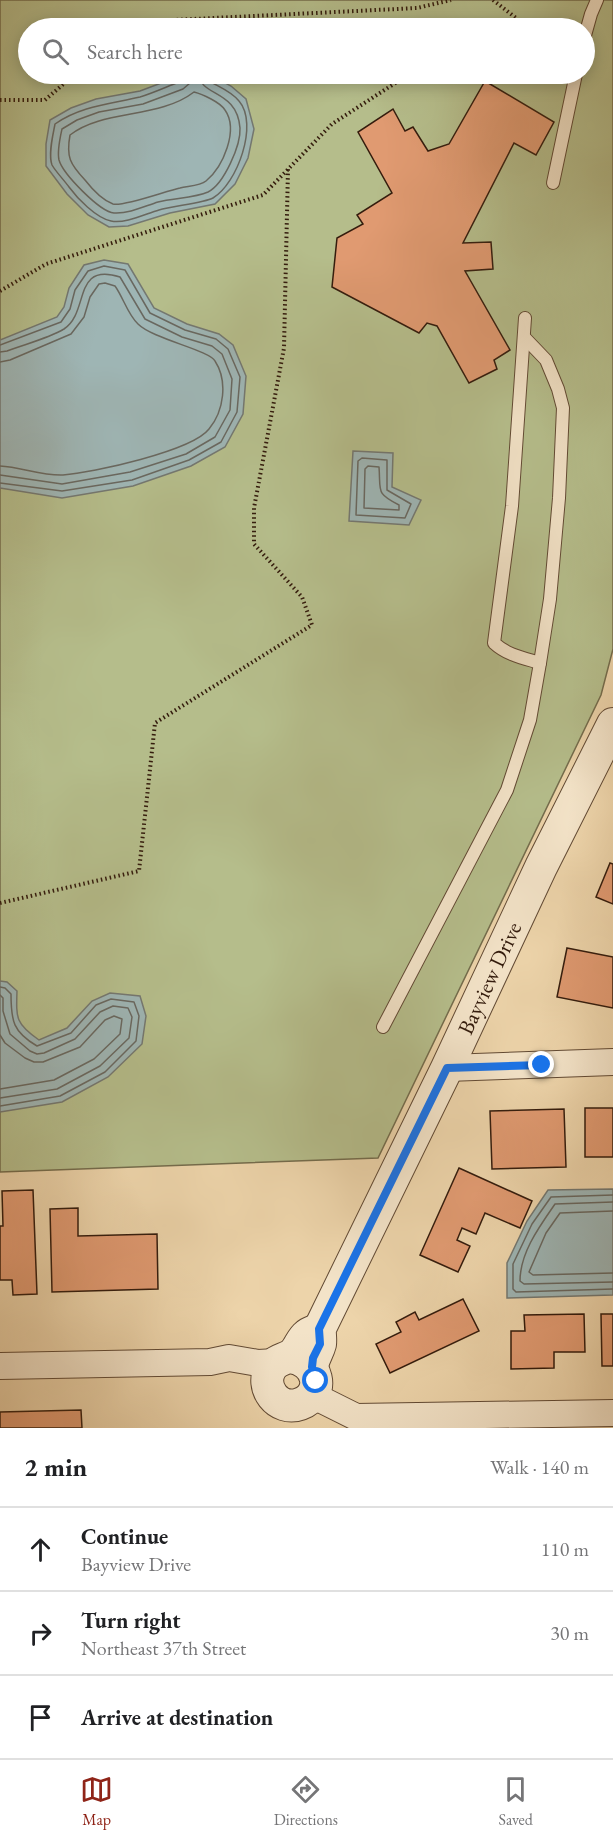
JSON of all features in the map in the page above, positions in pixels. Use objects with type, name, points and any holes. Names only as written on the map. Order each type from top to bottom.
[{"type":"street","name":"Bayview Drive","points":[[286,1386],[313,1358],[320,1344],[319,1329],[447,1068],[541,867],[613,724]]},
{"type":"street","points":[[447,1068],[613,1062]]},
{"type":"street","points":[[0,1366],[210,1362],[229,1358],[258,1363],[286,1386],[356,1417],[613,1413]]},
{"type":"lane","points":[[590,18],[597,0]]},
{"type":"lane","points":[[553,183],[574,84]]},
{"type":"lane","points":[[525,318],[512,506],[494,643],[512,655],[540,663]]},
{"type":"lane","points":[[383,1027],[507,790],[530,720],[550,599],[559,498],[563,408],[546,360],[524,337]]},
{"type":"path","points":[[213,18],[417,8],[451,0]]},
{"type":"path","points":[[493,0],[516,18]]},
{"type":"path","points":[[0,100],[45,100],[63,84]]},
{"type":"path","points":[[0,291],[46,264],[262,195],[332,124],[394,84]]},
{"type":"path","points":[[0,903],[139,871],[155,723],[312,625],[302,597],[254,544],[254,508],[284,348],[288,169]]},
{"type":"green space","points":[[0,0],[613,0],[613,649],[601,695],[378,1158],[0,1172]]},
{"type":"water","points":[[159,84],[227,84],[231,86],[246,99],[254,129],[248,158],[235,184],[215,204],[170,213],[128,226],[109,227],[88,215],[67,194],[46,166],[46,144],[50,120],[71,108],[96,99],[140,91]]},
{"type":"water","points":[[104,260],[128,264],[154,308],[187,324],[219,334],[233,345],[246,376],[243,414],[225,447],[191,466],[133,486],[62,498],[0,488],[0,340],[57,317],[64,307],[69,288],[84,265]]},
{"type":"water","points":[[353,451],[393,453],[392,487],[421,500],[409,525],[349,521]]},
{"type":"water","points":[[0,981],[7,982],[17,991],[19,1020],[26,1030],[39,1040],[67,1028],[92,1001],[110,993],[140,996],[146,1016],[142,1044],[108,1077],[62,1102],[0,1112]]},
{"type":"water","points":[[613,1189],[613,1295],[507,1298],[507,1263],[527,1221],[548,1190]]},
{"type":"building","points":[[483,84],[490,84],[554,122],[536,155],[514,143],[463,243],[491,242],[493,269],[465,271],[510,350],[494,360],[497,369],[469,383],[437,326],[427,323],[419,333],[332,287],[337,238],[363,224],[357,215],[392,193],[358,132],[393,109],[405,131],[413,127],[428,151],[449,144]]},
{"type":"building","points":[[610,863],[613,864],[613,904],[596,897]]},
{"type":"building","points":[[567,948],[613,957],[613,1008],[557,997]]},
{"type":"building","points":[[585,1108],[613,1108],[613,1157],[585,1157]]},
{"type":"building","points":[[564,1109],[566,1167],[492,1169],[490,1111]]},
{"type":"building","points":[[459,1168],[532,1201],[520,1228],[485,1213],[476,1234],[462,1228],[457,1240],[470,1246],[458,1272],[420,1255]]},
{"type":"building","points":[[33,1190],[37,1294],[13,1295],[12,1280],[0,1280],[2,1191]]},
{"type":"building","points":[[78,1208],[78,1236],[157,1234],[158,1289],[52,1292],[50,1209]]},
{"type":"building","points":[[463,1299],[479,1331],[390,1373],[376,1344],[401,1332],[396,1322],[415,1312],[419,1320]]},
{"type":"building","points":[[584,1314],[585,1352],[554,1352],[554,1368],[511,1369],[511,1331],[525,1331],[524,1315]]},
{"type":"building","points":[[601,1314],[613,1314],[613,1366],[602,1366]]},
{"type":"building","points":[[81,1410],[82,1428],[0,1428],[0,1412]]},
{"type":"route","points":[[316,1381],[312,1367],[313,1358],[320,1344],[319,1329],[447,1068],[542,1065]]}]
